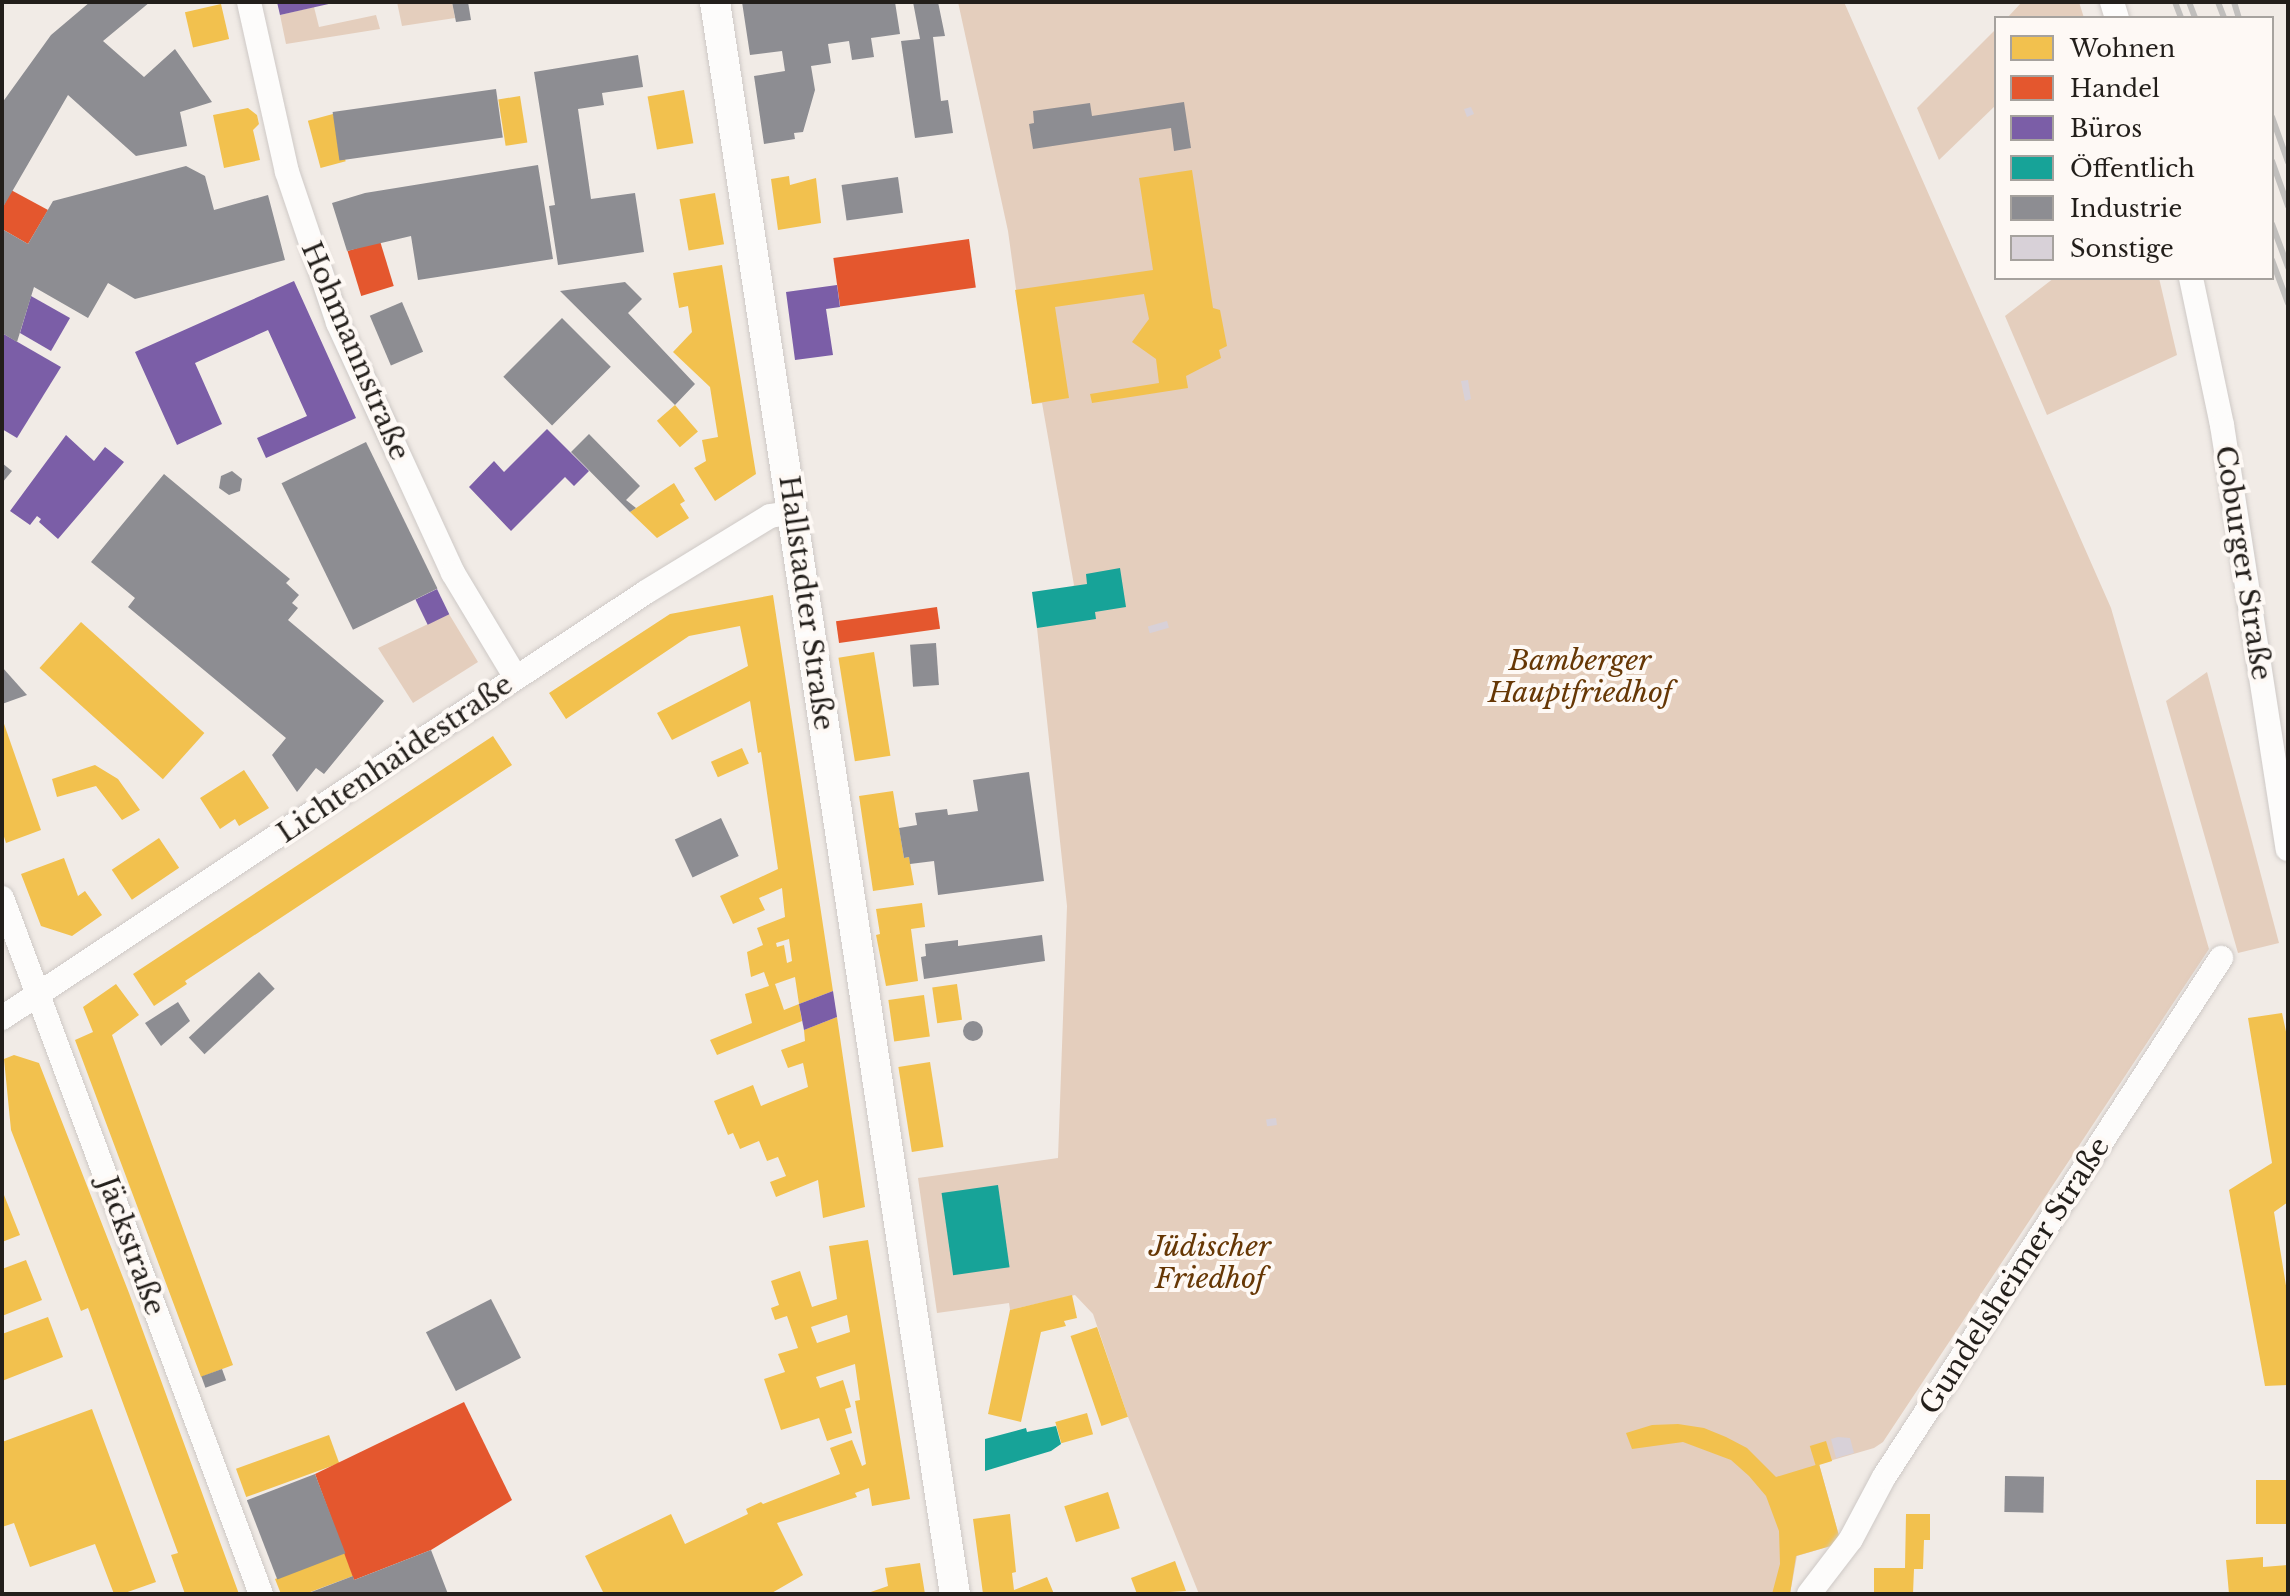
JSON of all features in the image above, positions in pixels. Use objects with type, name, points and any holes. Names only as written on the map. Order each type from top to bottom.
[{"type":"main road","name":"Hallstadter Straße","points":[[715,2],[794,512],[899,1239],[955,1594]]},
{"type":"street","name":"Hohmannstraße","points":[[249,2],[287,172],[338,323],[447,561],[516,678]]},
{"type":"street","name":"Coburger Straße","points":[[2191,280],[2224,440],[2288,849]]},
{"type":"street","name":"Lichtenhaidestraße","points":[[2,1018],[516,678],[753,526],[770,516],[794,512]]},
{"type":"street","name":"Jäckstraße","points":[[2,898],[261,1594]]},
{"type":"street","name":"Gundelsheimer Straße","points":[[1809,1594],[1851,1539],[1884,1477],[2221,958]]},
{"type":"green space","points":[[397,2],[452,2],[455,18],[402,26]]},
{"type":"green space","name":"Bamberger Hauptfriedhof","points":[[958,2],[1844,2],[2111,608],[2209,949],[1883,1442],[1874,1448],[1819,1464],[1841,1543],[1797,1556],[1790,1594],[1199,1594],[1128,1417],[1093,1314],[1075,1295],[1010,1310],[1009,1303],[937,1313],[918,1178],[1058,1158],[1067,906],[1037,628],[1074,585],[1042,403],[1032,404],[1008,231]]},
{"type":"green space","points":[[2022,2],[2079,2],[2083,16],[2009,16]]},
{"type":"green space","points":[[314,7],[319,27],[376,15],[380,29],[286,44],[280,15]]},
{"type":"green space","points":[[1994,31],[1994,107],[1939,160],[1917,108]]},
{"type":"green space","points":[[2051,280],[2159,280],[2177,355],[2047,415],[2005,316]]},
{"type":"green space","points":[[449,614],[478,662],[413,703],[378,648]]},
{"type":"green space","points":[[2207,672],[2279,943],[2238,953],[2166,701]]},
{"type":"building: Wohnen","points":[[221,4],[229,39],[193,47],[185,12]]},
{"type":"building: Wohnen","points":[[684,90],[693,143],[657,150],[648,96]]},
{"type":"building: Wohnen","points":[[520,96],[527,142],[506,146],[498,99]]},
{"type":"building: Wohnen","points":[[248,108],[257,115],[259,124],[253,130],[260,160],[224,168],[213,115]]},
{"type":"building: Wohnen","points":[[333,114],[346,161],[321,168],[308,121]]},
{"type":"building: Wohnen","points":[[1192,170],[1213,308],[1220,310],[1227,346],[1219,350],[1221,358],[1186,376],[1188,388],[1092,403],[1090,394],[1159,383],[1156,359],[1132,342],[1149,319],[1144,294],[1055,307],[1069,398],[1032,404],[1015,290],[1153,270],[1139,178]]},
{"type":"building: Wohnen","points":[[789,176],[790,185],[816,178],[821,223],[778,230],[771,179]]},
{"type":"building: Wohnen","points":[[715,193],[724,244],[689,250],[680,199]]},
{"type":"building: Wohnen","points":[[722,265],[756,474],[715,501],[694,468],[706,461],[702,440],[718,437],[710,387],[673,352],[692,332],[688,306],[679,308],[673,273]]},
{"type":"building: Wohnen","points":[[675,405],[698,431],[680,447],[657,421]]},
{"type":"building: Wohnen","points":[[674,483],[685,501],[680,504],[689,518],[657,538],[630,512]]},
{"type":"building: Wohnen","points":[[773,595],[833,991],[799,1004],[802,1021],[717,1055],[710,1040],[752,1023],[745,994],[769,986],[764,972],[751,977],[747,952],[763,945],[757,928],[785,917],[782,888],[759,898],[765,910],[733,924],[720,896],[778,869],[761,752],[758,753],[750,701],[672,740],[657,713],[748,666],[740,626],[689,636],[566,719],[549,693],[670,614]],"holes":[[[789,939],[792,961],[787,963],[784,945],[777,947],[776,943]],[[795,977],[799,1004],[784,1010],[775,984]]]},
{"type":"building: Wohnen","points":[[81,622],[204,733],[163,779],[40,668]]},
{"type":"building: Wohnen","points":[[874,652],[890,756],[855,761],[838,658]]},
{"type":"building: Wohnen","points":[[2,718],[41,830],[6,843],[2,830]]},
{"type":"building: Wohnen","points":[[493,736],[512,765],[185,981],[187,984],[154,1006],[133,974]]},
{"type":"building: Wohnen","points":[[742,748],[749,764],[718,777],[711,762]]},
{"type":"building: Wohnen","points":[[95,765],[118,779],[140,810],[122,820],[96,786],[57,797],[52,779]]},
{"type":"building: Wohnen","points":[[244,770],[269,808],[239,826],[235,819],[220,829],[200,798]]},
{"type":"building: Wohnen","points":[[893,791],[904,858],[909,857],[914,885],[873,891],[859,796]]},
{"type":"building: Wohnen","points":[[159,838],[179,868],[132,900],[112,870]]},
{"type":"building: Wohnen","points":[[64,858],[78,896],[85,891],[102,915],[72,936],[41,926],[21,874]]},
{"type":"building: Wohnen","points":[[922,903],[925,927],[911,929],[918,981],[886,986],[876,935],[880,934],[876,909]]},
{"type":"building: Wohnen","points":[[116,984],[139,1015],[112,1035],[233,1365],[201,1377],[75,1040],[93,1032],[83,1007]]},
{"type":"building: Wohnen","points":[[957,984],[962,1020],[937,1023],[932,987]]},
{"type":"building: Wohnen","points":[[924,995],[930,1037],[894,1042],[888,1000]]},
{"type":"building: Wohnen","points":[[2282,1013],[2288,1041],[2288,1202],[2274,1212],[2288,1298],[2288,1385],[2265,1386],[2229,1190],[2272,1163],[2248,1018]]},
{"type":"building: Wohnen","points":[[837,1017],[865,1207],[823,1218],[818,1180],[776,1197],[770,1182],[786,1176],[778,1157],[767,1161],[759,1141],[740,1149],[733,1133],[728,1135],[714,1101],[753,1085],[761,1106],[808,1087],[803,1063],[788,1068],[781,1050],[805,1041],[804,1030]]},
{"type":"building: Wohnen","points":[[14,1055],[39,1063],[129,1293],[239,1594],[185,1594],[171,1555],[178,1553],[88,1308],[81,1311],[11,1130],[4,1059]]},
{"type":"building: Wohnen","points":[[930,1062],[943,1147],[912,1152],[898,1067]]},
{"type":"building: Wohnen","points":[[2,1190],[20,1235],[2,1242]]},
{"type":"building: Wohnen","points":[[868,1240],[910,1499],[872,1506],[869,1488],[855,1493],[857,1497],[777,1523],[803,1575],[770,1594],[604,1594],[585,1556],[671,1514],[685,1544],[748,1514],[746,1509],[761,1502],[763,1504],[840,1474],[830,1448],[852,1440],[862,1466],[866,1464],[855,1401],[860,1400],[855,1364],[816,1377],[820,1388],[843,1380],[851,1407],[845,1409],[852,1433],[827,1441],[819,1418],[781,1430],[764,1379],[785,1372],[778,1354],[798,1348],[787,1316],[775,1320],[771,1308],[779,1305],[771,1281],[800,1271],[812,1307],[837,1299],[829,1246]],"holes":[[[847,1315],[850,1332],[817,1343],[811,1327]]]},
{"type":"building: Wohnen","points":[[26,1260],[42,1300],[2,1316],[2,1269]]},
{"type":"building: Wohnen","points":[[1072,1295],[1077,1318],[1064,1321],[1066,1326],[1041,1332],[1021,1422],[988,1414],[1010,1310]]},
{"type":"building: Wohnen","points":[[48,1317],[63,1357],[2,1381],[2,1334]]},
{"type":"building: Wohnen","points":[[1097,1327],[1128,1417],[1101,1426],[1071,1336]]},
{"type":"building: Wohnen","points":[[92,1409],[156,1582],[122,1594],[114,1594],[95,1544],[30,1567],[14,1523],[2,1527],[2,1442]]},
{"type":"building: Wohnen","points":[[1087,1413],[1093,1434],[1061,1443],[1055,1422]]},
{"type":"building: Wohnen","points":[[1678,1424],[1704,1428],[1747,1448],[1776,1477],[1819,1464],[1841,1543],[1796,1556],[1790,1594],[1772,1594],[1780,1564],[1779,1531],[1766,1496],[1749,1476],[1731,1460],[1683,1442],[1632,1449],[1626,1433],[1652,1425]]},
{"type":"building: Wohnen","points":[[329,1435],[339,1463],[246,1497],[236,1469]]},
{"type":"building: Wohnen","points":[[1826,1441],[1832,1461],[1816,1466],[1810,1446]]},
{"type":"building: Wohnen","points":[[2256,1480],[2288,1480],[2288,1524],[2256,1524]]},
{"type":"building: Wohnen","points":[[1108,1492],[1120,1528],[1076,1542],[1064,1506]]},
{"type":"building: Wohnen","points":[[1010,1514],[1016,1572],[1012,1573],[1014,1590],[1047,1577],[1054,1594],[983,1594],[973,1519]]},
{"type":"building: Wohnen","points":[[1906,1514],[1930,1514],[1930,1540],[1924,1540],[1923,1569],[1914,1569],[1913,1594],[1874,1594],[1874,1568],[1905,1568]]},
{"type":"building: Wohnen","points":[[345,1553],[353,1576],[305,1594],[281,1594],[275,1579]]},
{"type":"building: Wohnen","points":[[2263,1557],[2263,1567],[2288,1565],[2288,1594],[2229,1594],[2226,1560]]},
{"type":"building: Wohnen","points":[[1175,1561],[1186,1591],[1137,1594],[1131,1578]]},
{"type":"building: Wohnen","points":[[920,1563],[925,1594],[865,1594],[888,1586],[885,1568]]},
{"type":"building: Handel","points":[[11,190],[48,210],[28,244],[2,229],[2,209]]},
{"type":"building: Handel","points":[[969,239],[976,288],[840,307],[833,258]]},
{"type":"building: Handel","points":[[380,241],[394,286],[361,296],[347,251]]},
{"type":"building: Handel","points":[[937,607],[940,629],[839,643],[836,621]]},
{"type":"building: Handel","points":[[464,1402],[512,1500],[431,1550],[354,1580],[315,1474]]},
{"type":"building: Büros","points":[[277,2],[333,2],[333,3],[280,15]]},
{"type":"building: Büros","points":[[294,281],[356,418],[266,458],[257,438],[307,416],[268,330],[195,363],[222,424],[177,445],[135,352]]},
{"type":"building: Büros","points":[[837,285],[840,307],[826,309],[833,355],[795,360],[786,292]]},
{"type":"building: Büros","points":[[31,296],[70,318],[51,351],[20,333]]},
{"type":"building: Büros","points":[[2,333],[61,367],[17,438],[2,429]]},
{"type":"building: Büros","points":[[547,429],[589,471],[574,486],[565,477],[511,531],[469,487],[494,461],[504,472]]},
{"type":"building: Büros","points":[[66,435],[94,461],[105,447],[124,462],[58,539],[39,522],[41,519],[37,516],[30,525],[10,511]]},
{"type":"building: Büros","points":[[437,589],[449,614],[428,625],[415,600]]},
{"type":"building: Büros","points":[[833,991],[837,1017],[804,1030],[799,1004]]},
{"type":"building: Öffentlich","points":[[1120,568],[1126,607],[1095,612],[1096,619],[1037,628],[1032,592],[1087,584],[1086,574]]},
{"type":"building: Öffentlich","points":[[998,1185],[1010,1267],[953,1275],[942,1193]]},
{"type":"building: Öffentlich","points":[[1056,1426],[1061,1444],[1051,1451],[985,1471],[985,1439],[1026,1428],[1027,1432]]},
{"type":"building: Industrie","points":[[90,2],[150,2],[103,41],[144,77],[175,49],[212,102],[180,112],[187,146],[136,156],[68,95],[2,209],[2,103],[51,35]]},
{"type":"building: Industrie","points":[[452,2],[468,2],[471,20],[456,22]]},
{"type":"building: Industrie","points":[[742,2],[895,2],[900,34],[871,38],[874,57],[852,60],[849,41],[828,44],[831,63],[811,66],[815,90],[803,132],[794,133],[795,139],[764,144],[754,76],[785,71],[782,51],[750,55]]},
{"type":"building: Industrie","points":[[913,2],[938,2],[945,36],[933,37],[941,101],[948,100],[953,133],[915,138],[901,41],[920,39]]},
{"type":"building: Industrie","points":[[638,55],[643,87],[602,93],[604,105],[578,109],[591,199],[635,193],[644,252],[558,265],[549,206],[555,205],[534,72]]},
{"type":"building: Industrie","points":[[496,89],[503,138],[339,160],[333,112]]},
{"type":"building: Industrie","points":[[1184,102],[1191,148],[1174,151],[1171,128],[1033,149],[1029,124],[1034,123],[1033,111],[1090,103],[1092,116]]},
{"type":"building: Industrie","points":[[538,165],[553,259],[418,280],[411,236],[347,251],[332,203],[365,193]]},
{"type":"building: Industrie","points":[[186,166],[205,176],[214,210],[268,195],[285,260],[135,299],[108,283],[88,318],[34,287],[17,342],[2,333],[2,229],[28,244],[53,201]]},
{"type":"building: Industrie","points":[[898,177],[903,213],[847,221],[842,185]]},
{"type":"building: Industrie","points":[[625,282],[642,299],[628,313],[695,384],[675,405],[560,291]]},
{"type":"building: Industrie","points":[[402,302],[423,352],[391,365],[370,316]]},
{"type":"building: Industrie","points":[[562,318],[611,367],[552,425],[503,377]]},
{"type":"building: Industrie","points":[[589,434],[640,486],[626,500],[636,508],[630,512],[571,452]]},
{"type":"building: Industrie","points":[[366,442],[437,589],[353,630],[282,483]]},
{"type":"building: Industrie","points":[[2,463],[12,471],[2,483]]},
{"type":"building: Industrie","points":[[232,471],[242,479],[240,491],[229,495],[219,488],[221,476]]},
{"type":"building: Industrie","points":[[164,474],[290,579],[286,583],[299,595],[292,603],[298,608],[288,620],[384,701],[324,774],[316,768],[297,792],[272,755],[286,738],[128,607],[135,598],[91,562]]},
{"type":"building: Industrie","points":[[936,643],[939,685],[913,687],[910,645]]},
{"type":"building: Industrie","points":[[2,667],[27,695],[2,704]]},
{"type":"building: Industrie","points":[[1029,772],[1044,881],[938,895],[934,861],[910,864],[909,857],[904,858],[899,828],[917,825],[915,813],[947,809],[948,815],[978,811],[973,780]]},
{"type":"building: Industrie","points":[[721,818],[739,856],[693,878],[675,840]]},
{"type":"building: Industrie","points":[[1042,935],[1045,961],[924,979],[921,957],[926,956],[925,944],[958,940],[958,946]]},
{"type":"building: Industrie","points":[[259,972],[275,989],[204,1054],[189,1037]]},
{"type":"building: Industrie","points":[[178,1002],[190,1021],[161,1046],[145,1023]]},
{"type":"building: Industrie","points":[[973,1021],[980,1024],[983,1031],[980,1038],[973,1041],[966,1038],[963,1031],[966,1024]]},
{"type":"building: Industrie","points":[[491,1299],[521,1358],[456,1391],[426,1332]]},
{"type":"building: Industrie","points":[[222,1369],[226,1380],[205,1388],[201,1377]]},
{"type":"building: Industrie","points":[[315,1474],[345,1553],[277,1580],[247,1500]]},
{"type":"building: Industrie","points":[[2005,1476],[2044,1477],[2043,1513],[2004,1512]]},
{"type":"building: Industrie","points":[[431,1550],[448,1594],[306,1594],[353,1576],[354,1580]]},
{"type":"building: Sonstige","points":[[1471,107],[1474,114],[1467,117],[1464,109]]},
{"type":"building: Sonstige","points":[[1468,380],[1471,399],[1465,401],[1461,381]]},
{"type":"building: Sonstige","points":[[1167,621],[1169,628],[1150,633],[1148,627]]},
{"type":"building: Sonstige","points":[[1276,1118],[1277,1125],[1267,1126],[1266,1119]]},
{"type":"building: Sonstige","points":[[1850,1438],[1854,1453],[1836,1458],[1831,1439]]},
{"type":"railway","points":[[2175,2],[2180,16]]},
{"type":"railway","points":[[2189,2],[2194,16]]},
{"type":"railway","points":[[2218,2],[2223,16]]},
{"type":"railway","points":[[2234,2],[2238,16]]},
{"type":"railway","points":[[2274,123],[2288,162]]},
{"type":"railway","points":[[2274,167],[2288,206]]},
{"type":"railway","points":[[2274,229],[2288,267]]},
{"type":"railway","points":[[2274,265],[2288,303]]},
{"type":"park label","name":"Jüdischer Friedhof","points":[[1210,1263]]}]
